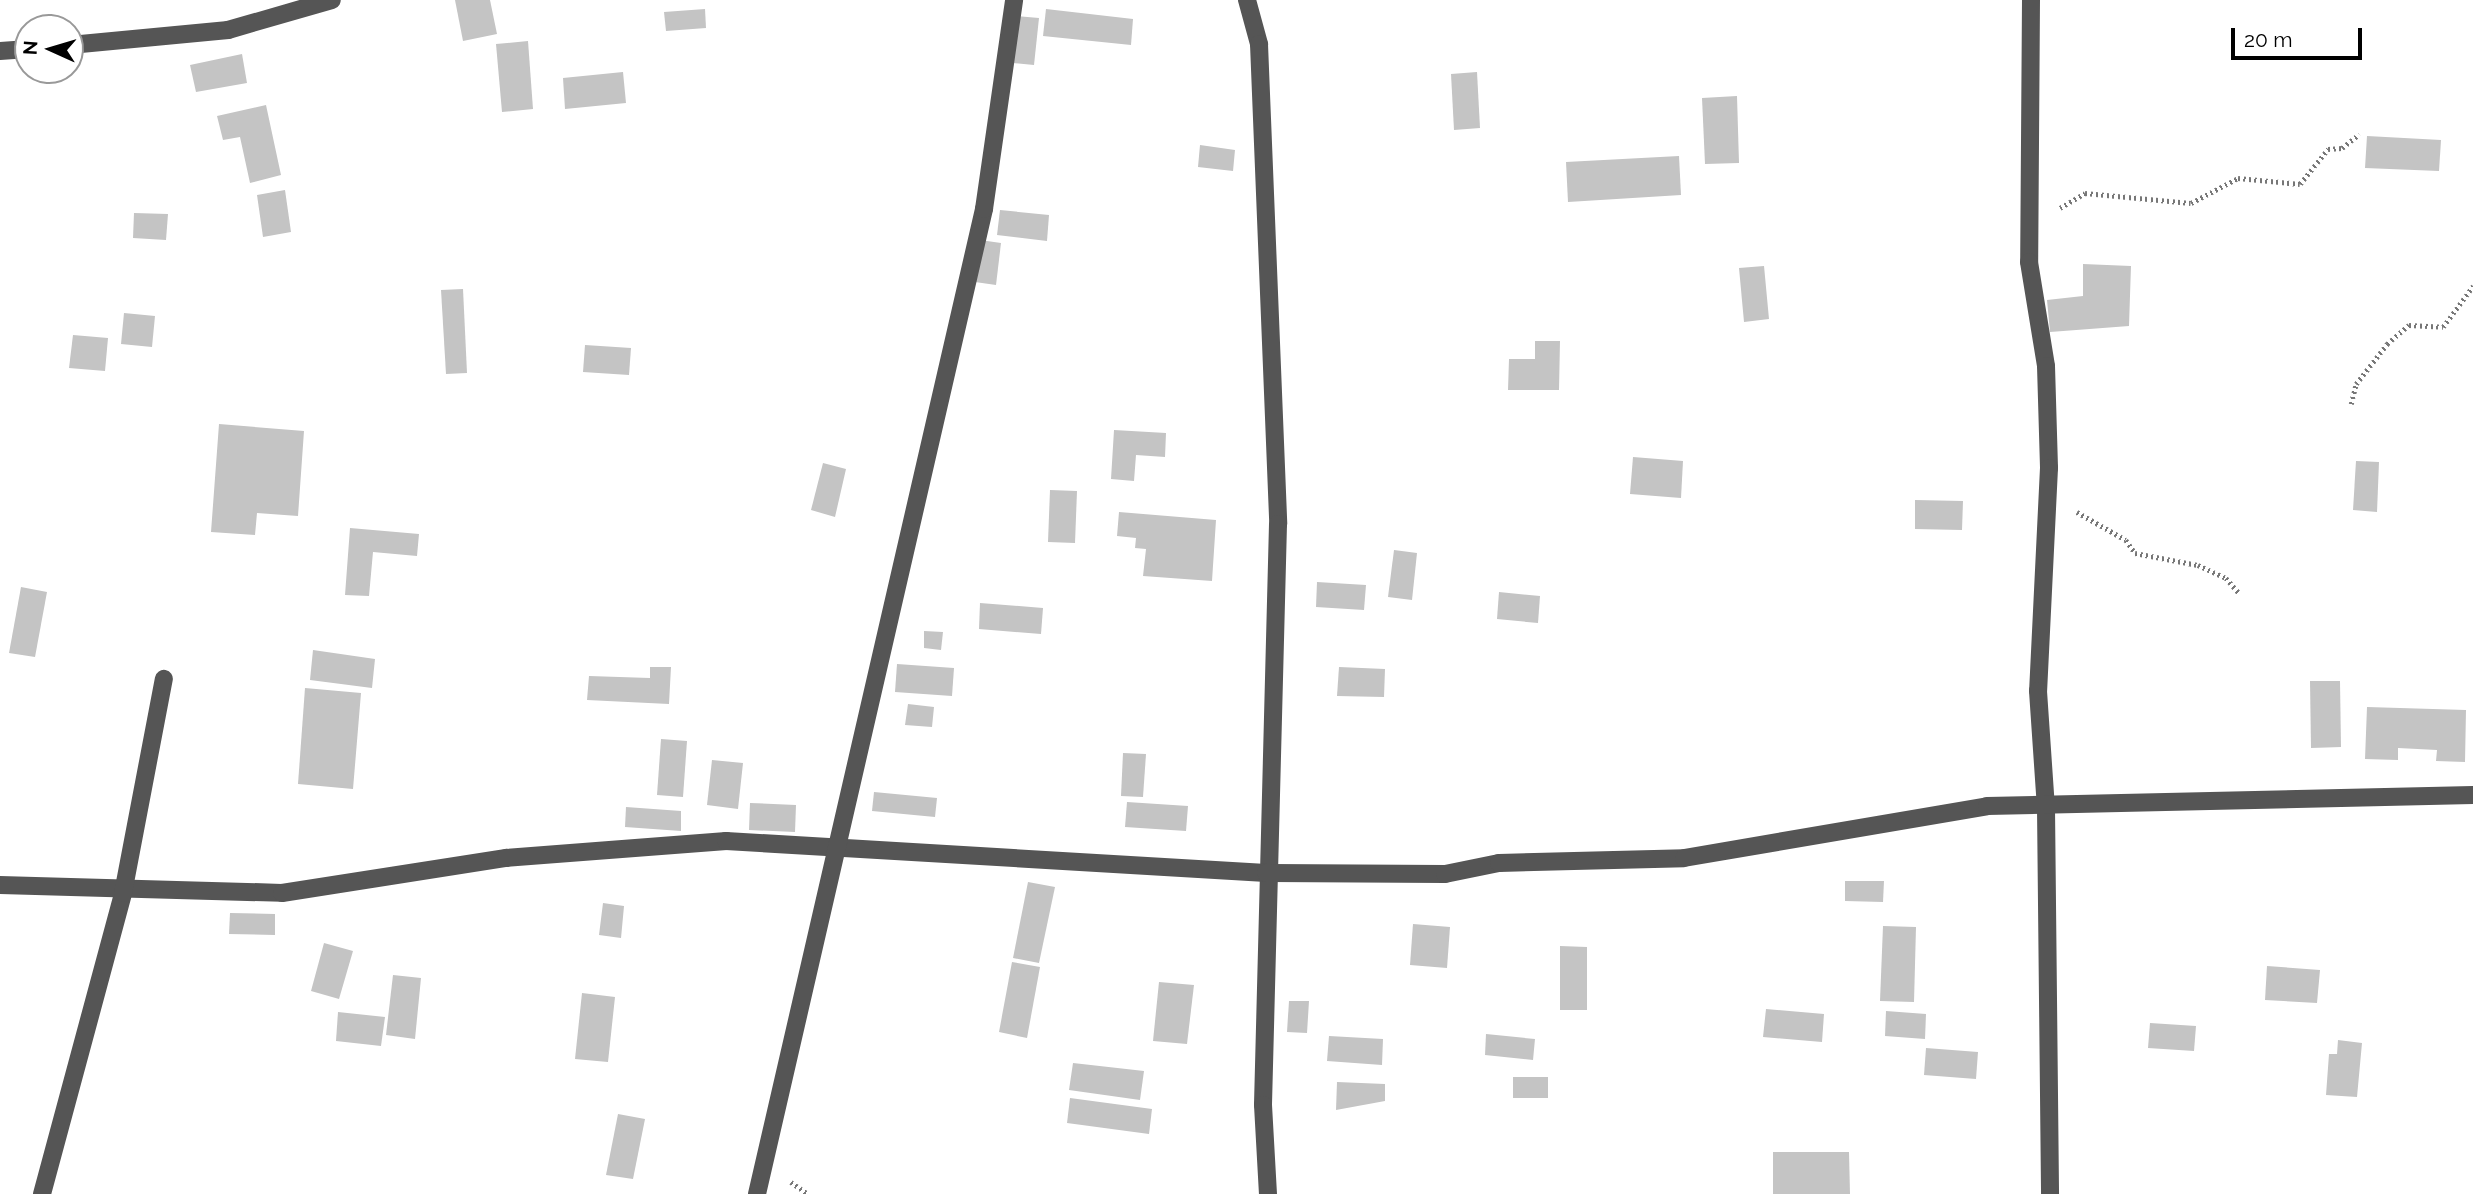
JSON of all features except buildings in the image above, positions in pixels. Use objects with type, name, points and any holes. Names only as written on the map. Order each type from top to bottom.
[{"type":"street","points":[[84,44],[228,30],[332,0]]},
{"type":"street","points":[[757,1194],[832,850],[984,209],[1014,0]]},
{"type":"street","points":[[1247,0],[1259,44],[1278,524],[1266,873],[1268,1194]]},
{"type":"street","points":[[2031,0],[2032,215],[2029,262],[2046,366],[2049,468],[2038,691],[2046,808],[2049,1194]]},
{"type":"street","points":[[42,1194],[123,893],[164,679]]},
{"type":"street","points":[[0,885],[123,893],[282,893],[506,858],[726,841],[832,850],[1266,873],[1445,874],[1499,863],[1684,858],[1944,810],[2473,795]]},
{"type":"path","points":[[2032,215],[2068,206],[2085,193],[2191,203],[2238,178],[2300,184],[2328,149],[2342,148],[2358,134]]},
{"type":"path","points":[[2351,404],[2356,384],[2387,344],[2409,325],[2443,327],[2473,286]]},
{"type":"path","points":[[2049,468],[2074,510],[2126,540],[2136,553],[2197,565],[2226,578],[2239,593]]}]
